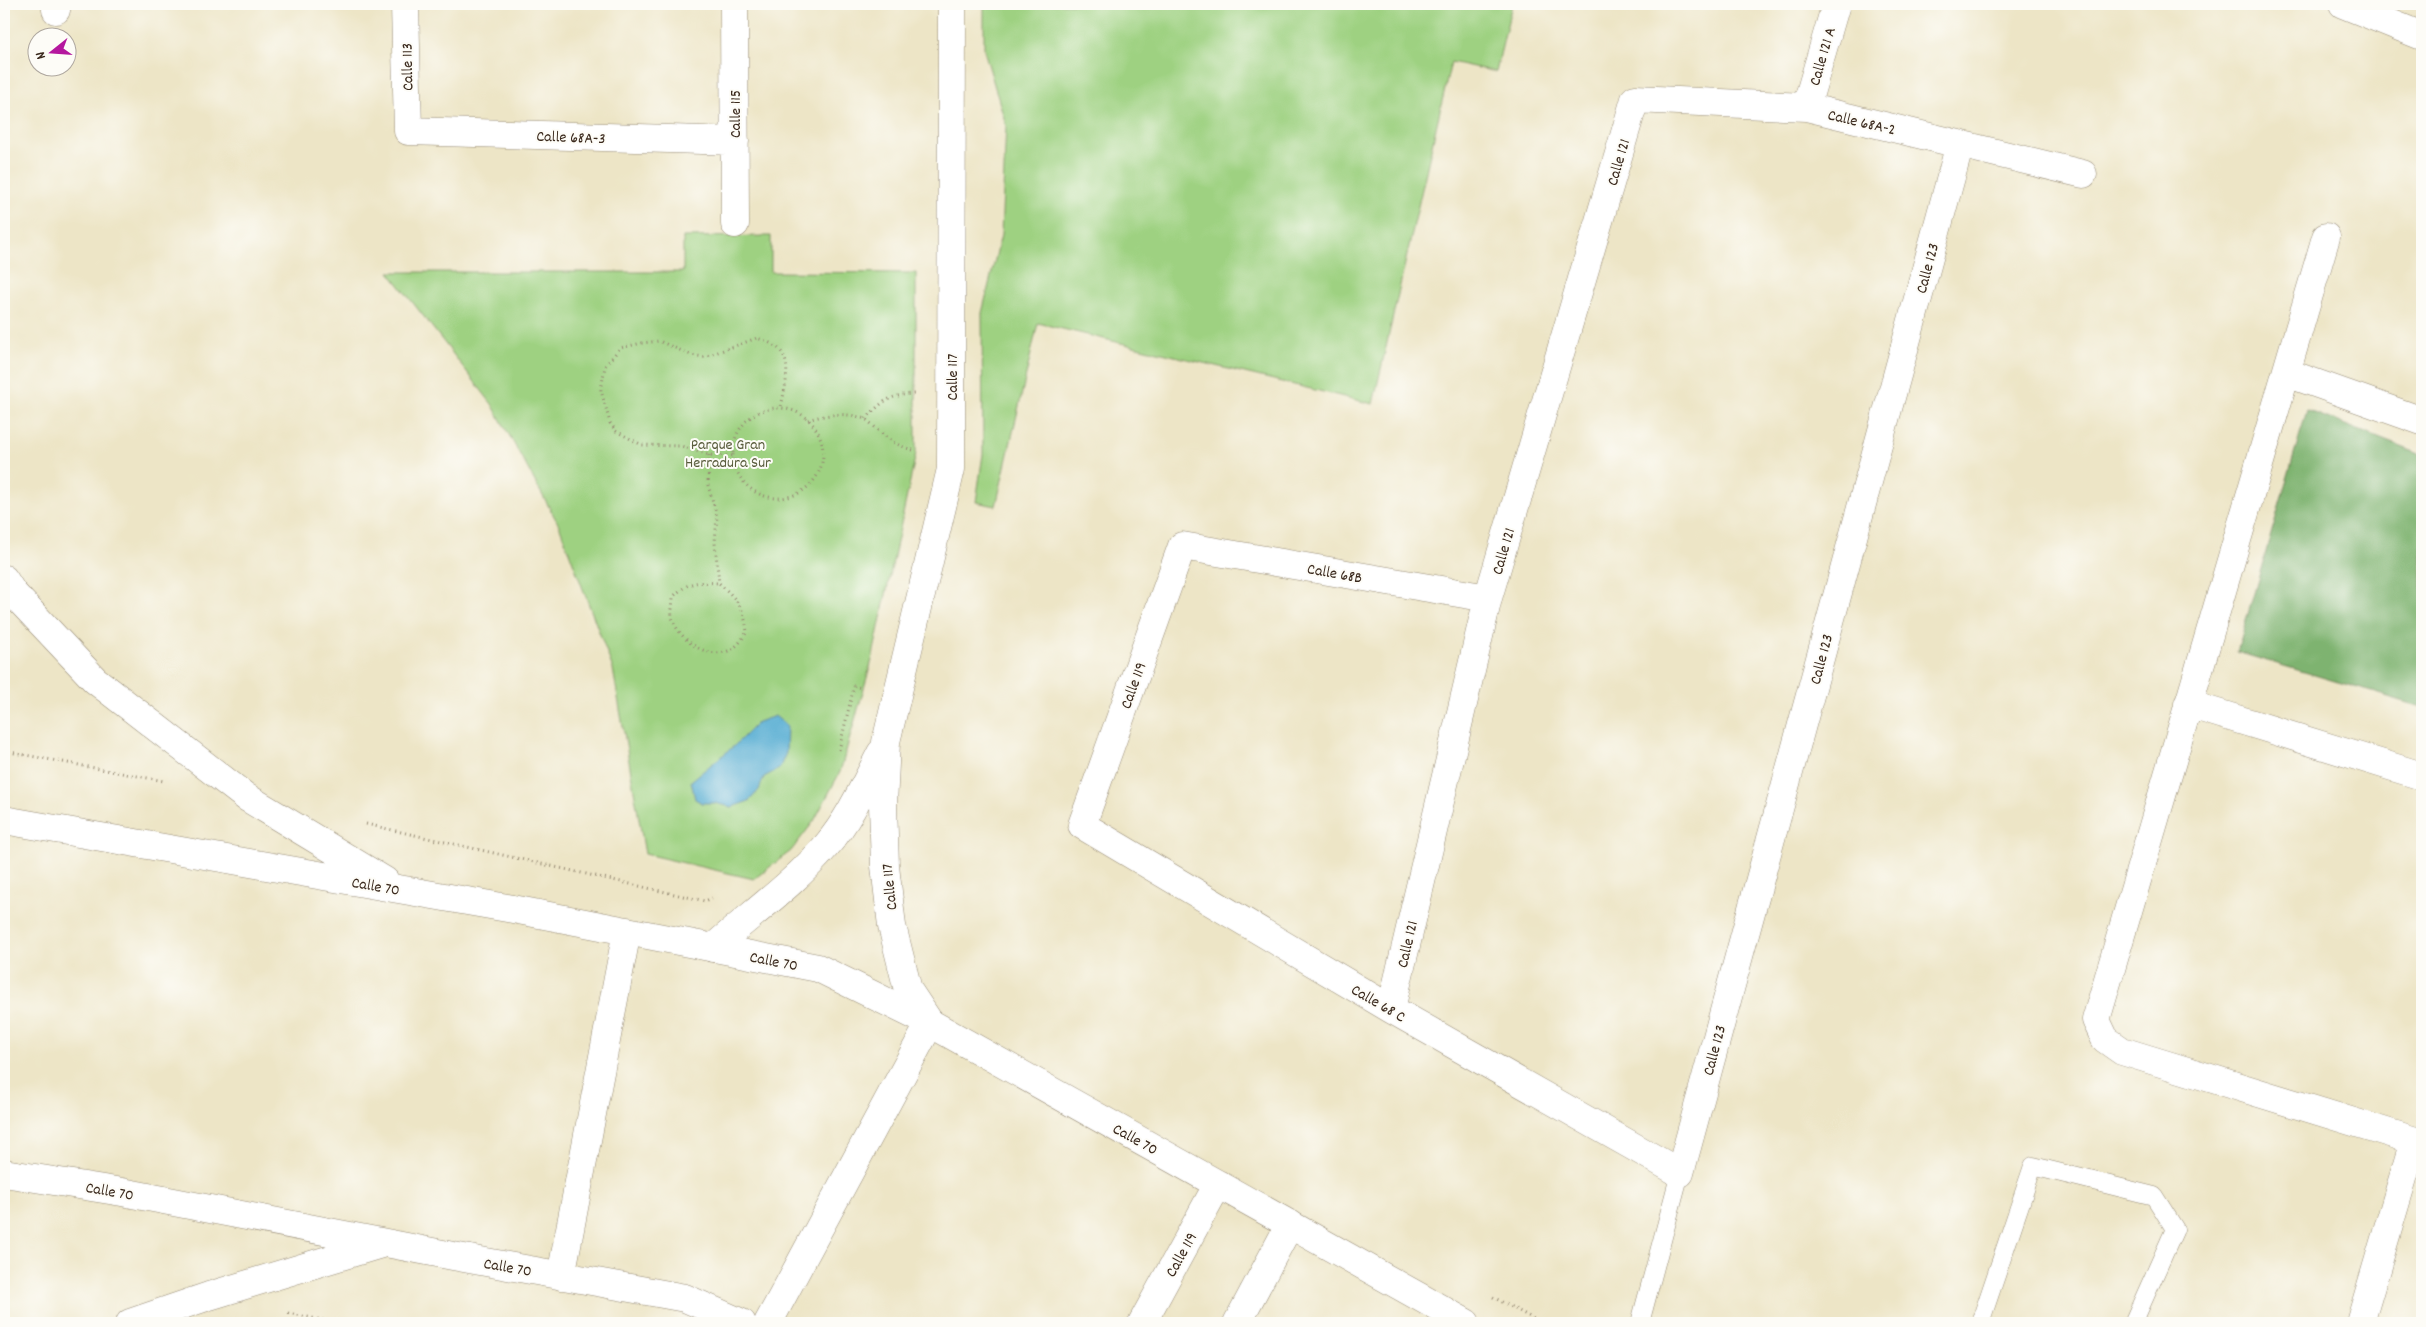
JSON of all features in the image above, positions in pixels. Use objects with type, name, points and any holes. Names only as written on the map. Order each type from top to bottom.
[{"type":"street","name":"Calle 113","points":[[405,4],[408,131]]},
{"type":"street","name":"Calle 115","points":[[734,4],[735,224]]},
{"type":"street","name":"Calle 117","points":[[930,1023],[908,990],[892,926],[884,866],[883,814],[886,742],[951,469],[952,4]]},
{"type":"street","name":"Calle 121 A","points":[[1806,108],[1836,4]]},
{"type":"street","points":[[2343,4],[2422,36]]},
{"type":"street","name":"Calle 68A-2","points":[[1635,99],[1806,108],[2083,174]]},
{"type":"street","name":"Calle 121","points":[[1391,1009],[1488,598],[1635,99]]},
{"type":"street","name":"Calle 68A-3","points":[[408,131],[735,141]]},
{"type":"street","name":"Calle 123","points":[[1680,1174],[1960,144]]},
{"type":"street","points":[[2326,238],[2096,1020],[2104,1039],[2122,1051],[2418,1142],[2360,1323]]},
{"type":"street","points":[[2287,373],[2422,421]]},
{"type":"street","name":"Calle 68B","points":[[1182,546],[1488,598]]},
{"type":"street","name":"Calle 119","points":[[1082,825],[1182,546]]},
{"type":"street","points":[[4,579],[13,593],[96,680],[246,797],[399,889]]},
{"type":"street","points":[[2188,704],[2422,776]]},
{"type":"street","name":"Calle 117","points":[[713,948],[783,888],[827,845],[861,794],[886,742]]},
{"type":"street","name":"Calle 70","points":[[4,820],[399,889],[818,968],[930,1023],[1466,1323]]},
{"type":"street","name":"Calle 68 C","points":[[1082,825],[1391,1009],[1680,1174]]},
{"type":"street","points":[[561,1276],[627,931]]},
{"type":"street","points":[[768,1323],[930,1023]]},
{"type":"street","name":"Calle 70","points":[[4,1173],[122,1192],[685,1298],[742,1323]]},
{"type":"street","name":"Calle 119","points":[[1142,1323],[1218,1184]]},
{"type":"street","points":[[1237,1323],[1290,1224]]},
{"type":"street","points":[[130,1323],[209,1296],[385,1243]]},
{"type":"lane","points":[[1980,1323],[2033,1166],[2154,1196],[2175,1229],[2133,1323]]},
{"type":"lane","points":[[1640,1323],[1680,1174]]},
{"type":"path","points":[[732,456],[709,455],[681,446],[642,445],[616,432],[610,423],[601,390],[605,366],[620,348],[659,341],[691,355],[704,357],[757,338],[776,346],[785,358],[787,373],[781,408]]},
{"type":"path","points":[[866,420],[879,404],[896,395],[951,391]]},
{"type":"path","points":[[781,408],[792,410],[808,420],[818,434],[823,451],[820,469],[811,484],[797,495],[780,499],[763,496],[747,488],[737,473],[732,456],[735,438],[744,423],[758,412],[781,408]]},
{"type":"path","points":[[808,420],[822,415],[845,415],[866,420],[889,441],[902,447],[951,458]]},
{"type":"path","points":[[709,455],[708,485],[717,516],[715,543],[719,583],[738,600],[746,617],[747,632],[738,644],[728,651],[713,652],[693,646],[679,632],[672,616],[673,597],[683,587],[694,582],[719,583]]},
{"type":"path","points":[[837,757],[854,686],[897,695]]},
{"type":"path","points":[[4,751],[169,782]]},
{"type":"path","points":[[361,823],[706,902],[713,897]]},
{"type":"green space","points":[[984,4],[1512,4],[1496,72],[1451,62],[1373,404],[1038,323],[996,506],[976,502],[983,454],[982,313],[1001,235],[1006,125],[984,50]]},
{"type":"green space","name":"Parque Gran Herradura Sur","points":[[771,236],[771,272],[916,273],[916,453],[872,660],[840,772],[814,821],[791,851],[754,879],[645,854],[613,669],[559,525],[492,404],[389,272],[683,272],[683,237]]},
{"type":"green space","points":[[2307,410],[2422,455],[2422,707],[2237,652]]},
{"type":"water","points":[[775,716],[787,726],[786,753],[779,769],[764,777],[759,790],[749,801],[732,807],[714,803],[702,803],[695,799],[691,781],[734,746],[758,722]]}]
